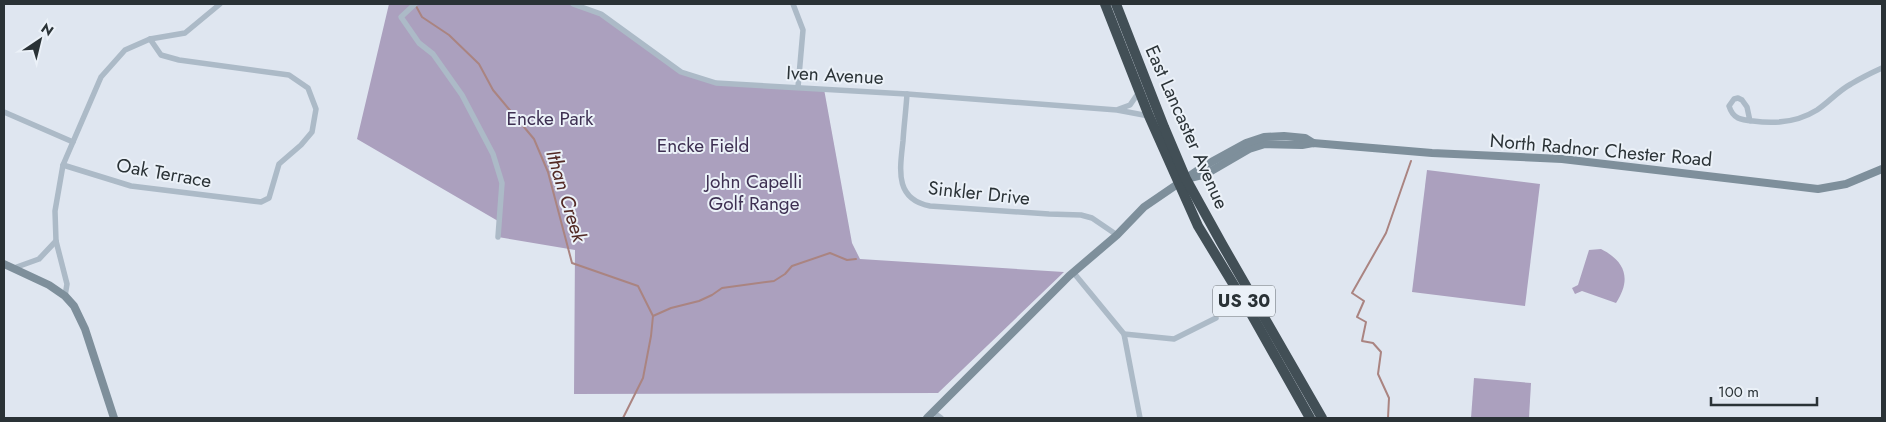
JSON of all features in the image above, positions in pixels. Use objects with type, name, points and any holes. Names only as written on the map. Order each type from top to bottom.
[{"type":"highway","name":"East Lancaster Avenue","points":[[1105,4],[1149,116],[1182,181],[1222,244],[1322,418]]},
{"type":"highway","name":"East Lancaster Avenue","points":[[1116,4],[1164,128],[1198,226],[1249,310],[1310,418]]},
{"type":"main road","name":"North Radnor Chester Road","points":[[927,418],[1073,272],[1117,234],[1144,207],[1182,181],[1206,174],[1249,149],[1265,144],[1302,145],[1313,143],[1432,153],[1562,159],[1818,189],[1846,184],[1882,169]]},
{"type":"main road","points":[[4,264],[49,286],[65,296],[74,306],[82,320],[114,418]]},
{"type":"street","points":[[65,296],[67,284],[56,241],[55,211],[63,165],[101,77],[124,50],[150,39],[185,33],[220,4]]},
{"type":"street","name":"Iven Avenue","points":[[573,4],[600,14],[681,72],[716,83],[907,94],[1117,110],[1149,116]]},
{"type":"street","points":[[793,4],[803,30],[798,87]]},
{"type":"street","points":[[413,6],[401,17],[419,42],[433,54],[462,94],[492,154],[502,183],[498,237]]},
{"type":"street","name":"Oak Terrace","points":[[63,165],[132,186],[262,202],[269,198],[279,164],[301,145],[312,132],[316,109],[308,88],[288,75],[179,60],[162,55],[150,39]]},
{"type":"street","points":[[1750,121],[1776,122],[1803,116],[1817,110],[1851,84],[1882,68]]},
{"type":"street","points":[[1117,110],[1130,105],[1139,91]]},
{"type":"street","name":"Sinkler Drive","points":[[907,94],[900,170],[904,187],[914,199],[930,206],[1081,215],[1092,218],[1117,234]]},
{"type":"street","points":[[4,112],[73,142]]},
{"type":"street","points":[[14,268],[39,259],[56,241]]},
{"type":"street","points":[[1073,272],[1124,334],[1140,418]]},
{"type":"street","points":[[1124,334],[1174,339],[1216,318]]},
{"type":"street","points":[[933,412],[941,418]]},
{"type":"green space","name":"Encke Park","points":[[389,4],[573,4],[601,14],[681,72],[716,83],[824,89],[852,243],[860,259],[1064,272],[938,393],[574,394],[575,250],[498,237],[498,221],[357,139]]},
{"type":"green space","points":[[1427,170],[1540,184],[1525,306],[1412,292]]},
{"type":"green space","points":[[1601,249],[1616,259],[1624,272],[1624,286],[1616,303],[1582,291],[1575,294],[1572,288],[1578,285],[1589,250]]},
{"type":"green space","points":[[1474,378],[1531,383],[1529,418],[1471,418]]},
{"type":"waterway","name":"Ithan Creek","points":[[416,6],[422,17],[449,35],[479,64],[493,90],[534,139],[548,172],[572,263],[638,286],[653,316],[651,336],[643,378],[623,418]]},
{"type":"waterway","points":[[1388,418],[1389,398],[1378,374],[1381,352],[1373,343],[1362,341],[1366,322],[1357,317],[1364,301],[1352,293],[1386,233],[1411,161]]},
{"type":"waterway","points":[[653,316],[671,308],[699,301],[722,288],[774,281],[785,274],[792,266],[830,253],[847,260],[856,259]]},
{"type":"park label","name":"Encke Field","points":[[703,145]]},
{"type":"park label","name":"John Capelli Golf Range","points":[[754,192]]}]
